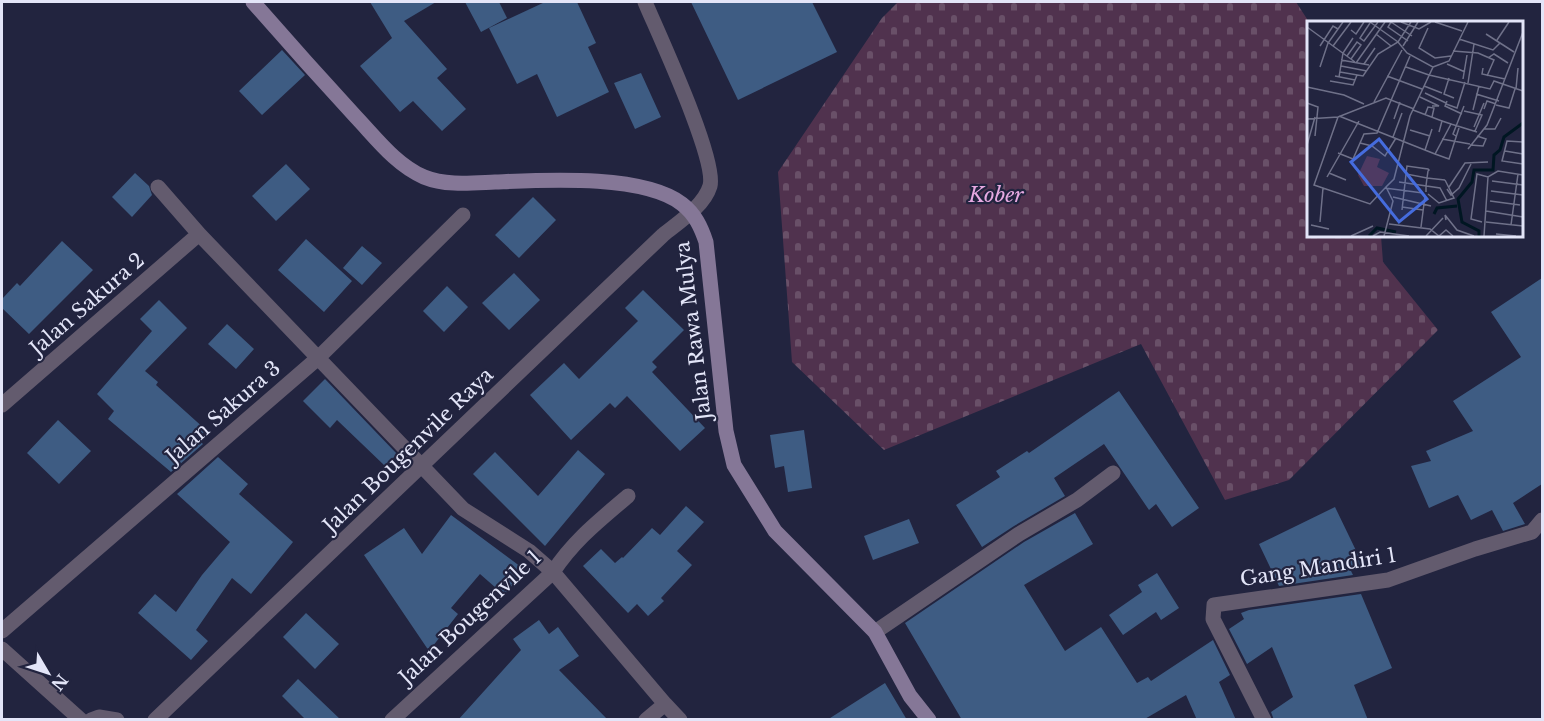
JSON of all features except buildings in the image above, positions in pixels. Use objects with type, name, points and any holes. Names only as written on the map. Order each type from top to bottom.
[{"type":"main road","name":"Jalan Rawa Mulya","points":[[253,2],[310,68],[396,160],[423,177],[436,181],[462,183],[568,180],[602,182],[656,191],[682,204],[691,212],[701,226],[706,242],[726,430],[734,465],[775,531],[875,632],[910,696],[929,720]]},
{"type":"street","name":"Jalan Bougenvile Raya","points":[[155,720],[663,235],[691,212],[706,195],[711,183],[709,161],[693,116],[645,2]]},
{"type":"street","points":[[158,187],[199,234],[463,509],[529,551],[553,572],[680,720]]},
{"type":"street","name":"Jalan Sakura 3","points":[[2,631],[318,358],[463,215]]},
{"type":"street","name":"Jalan Sakura 2","points":[[2,405],[199,234]]},
{"type":"street","points":[[875,632],[1019,534],[1077,500],[1113,473]]},
{"type":"street","name":"Jalan Bougenvile 1","points":[[392,720],[553,572],[567,551],[628,496]]},
{"type":"street","name":"Gang Mandiri 1","points":[[1264,720],[1213,619],[1214,605],[1388,580],[1475,549],[1532,532],[1542,520]]},
{"type":"street","points":[[2,649],[81,720]]},
{"type":"street","points":[[646,720],[665,704]]},
{"type":"street","points":[[91,720],[99,717],[117,720]]},
{"type":"green space","name":"Kober","points":[[898,2],[1296,2],[1308,21],[1307,237],[1381,237],[1383,262],[1438,330],[1289,480],[1225,500],[1141,344],[884,450],[792,362],[778,172],[882,18]]}]
